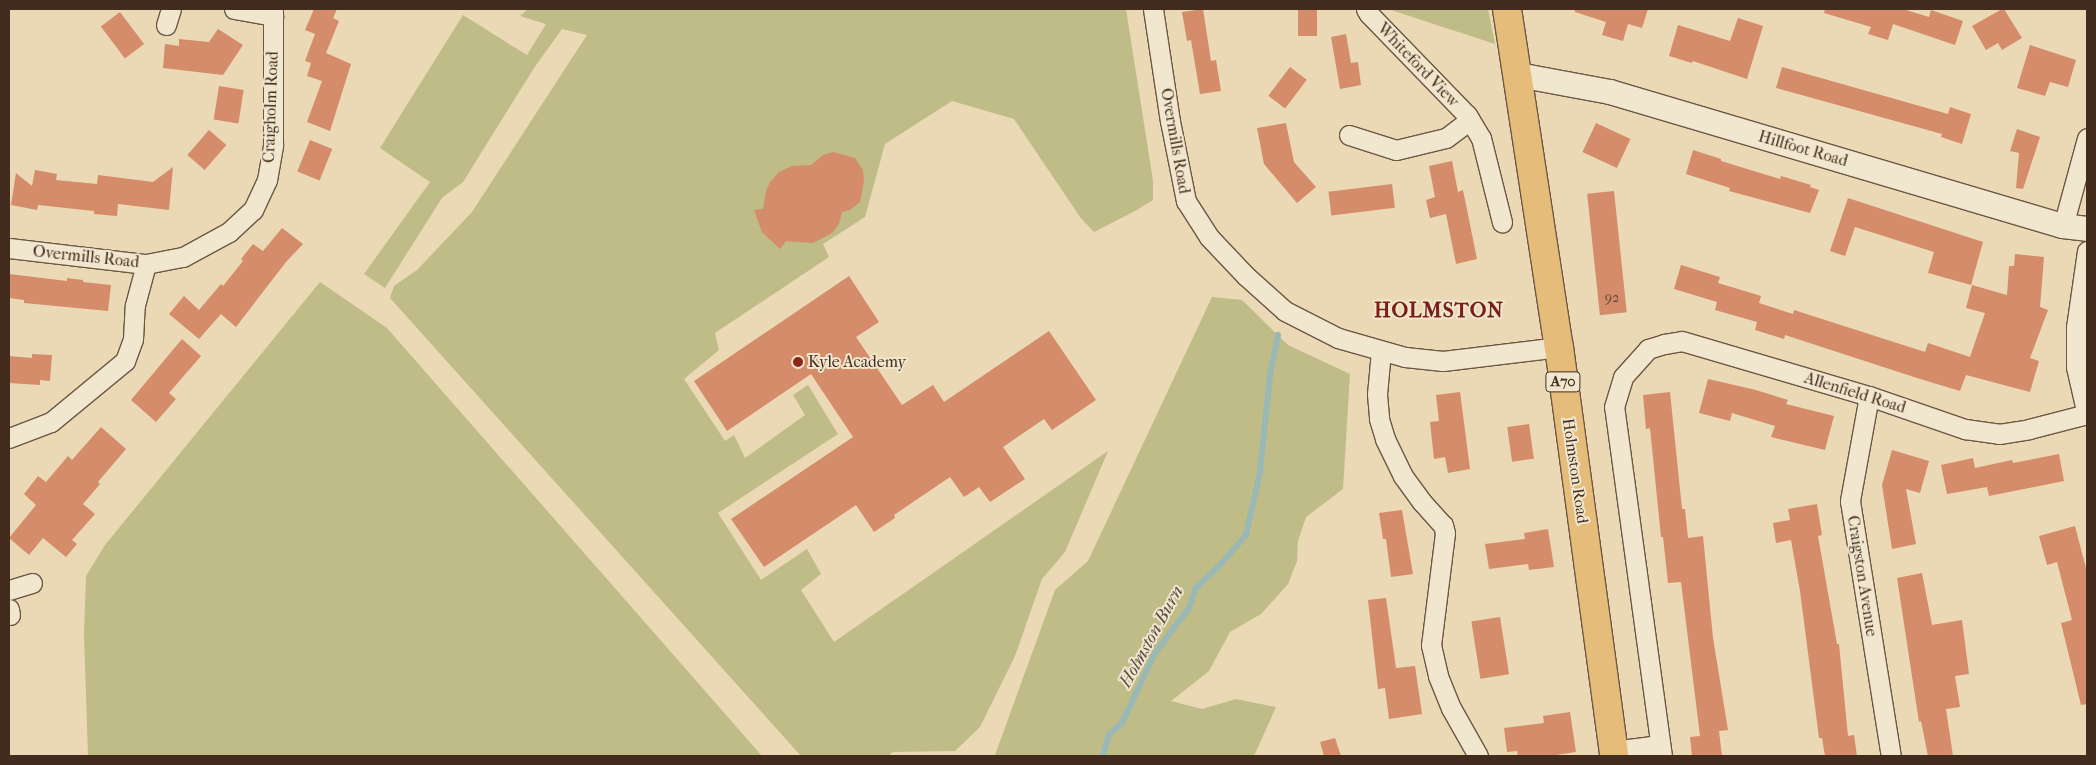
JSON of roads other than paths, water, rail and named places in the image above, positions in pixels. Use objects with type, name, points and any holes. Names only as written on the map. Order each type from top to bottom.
[{"type":"main road","name":"Holmston Road","points":[[1507,9],[1559,347],[1614,754]]},
{"type":"street","name":"Craigholm Road","points":[[234,9],[273,12],[272,145],[267,180],[259,196]]},
{"type":"street","name":"Overmills Road","points":[[1153,9],[1179,174],[1186,201],[1208,237],[1246,276],[1285,311],[1338,338],[1405,357],[1444,361],[1559,347]]},
{"type":"street","name":"Whiteford View","points":[[1366,9],[1470,120],[1481,138],[1502,222]]},
{"type":"street","name":"Hillfoot Road","points":[[1518,75],[1610,92],[2063,226],[2087,230]]},
{"type":"street","name":"Whiteford View","points":[[1349,135],[1396,150],[1446,138],[1470,120]]},
{"type":"street","points":[[2063,226],[2087,138]]},
{"type":"street","name":"Overmills Road","points":[[9,248],[146,264],[183,257],[229,232],[253,210],[259,196]]},
{"type":"street","points":[[2087,251],[2076,327],[2076,359],[2087,414]]},
{"type":"street","points":[[9,438],[51,422],[125,361],[133,339],[135,305],[146,264]]},
{"type":"street","name":"Allenfield Road","points":[[1661,751],[1614,407],[1622,377],[1648,349],[1682,341],[1869,396],[1966,429],[1999,434],[2030,429],[2087,414]]},
{"type":"street","points":[[1381,351],[1377,394],[1379,419],[1385,439],[1403,476],[1422,502],[1444,525],[1445,532],[1430,645],[1438,676],[1451,708],[1478,756]]},
{"type":"street","name":"Craigston Avenue","points":[[1869,396],[1850,501],[1891,756]]},
{"type":"street","points":[[9,590],[32,583]]},
{"type":"street","points":[[1614,754],[1661,751]]},
{"type":"waterway","name":"Holmston Burn","points":[[1103,756],[1109,734],[1122,723],[1155,653],[1189,608],[1195,589],[1219,566],[1246,535],[1260,472],[1270,375],[1278,335]]},
{"type":"place","name":"Kyle Academy","points":[[798,362]]},
{"type":"district","name":"HOLMSTON","points":[[1439,310]]}]
